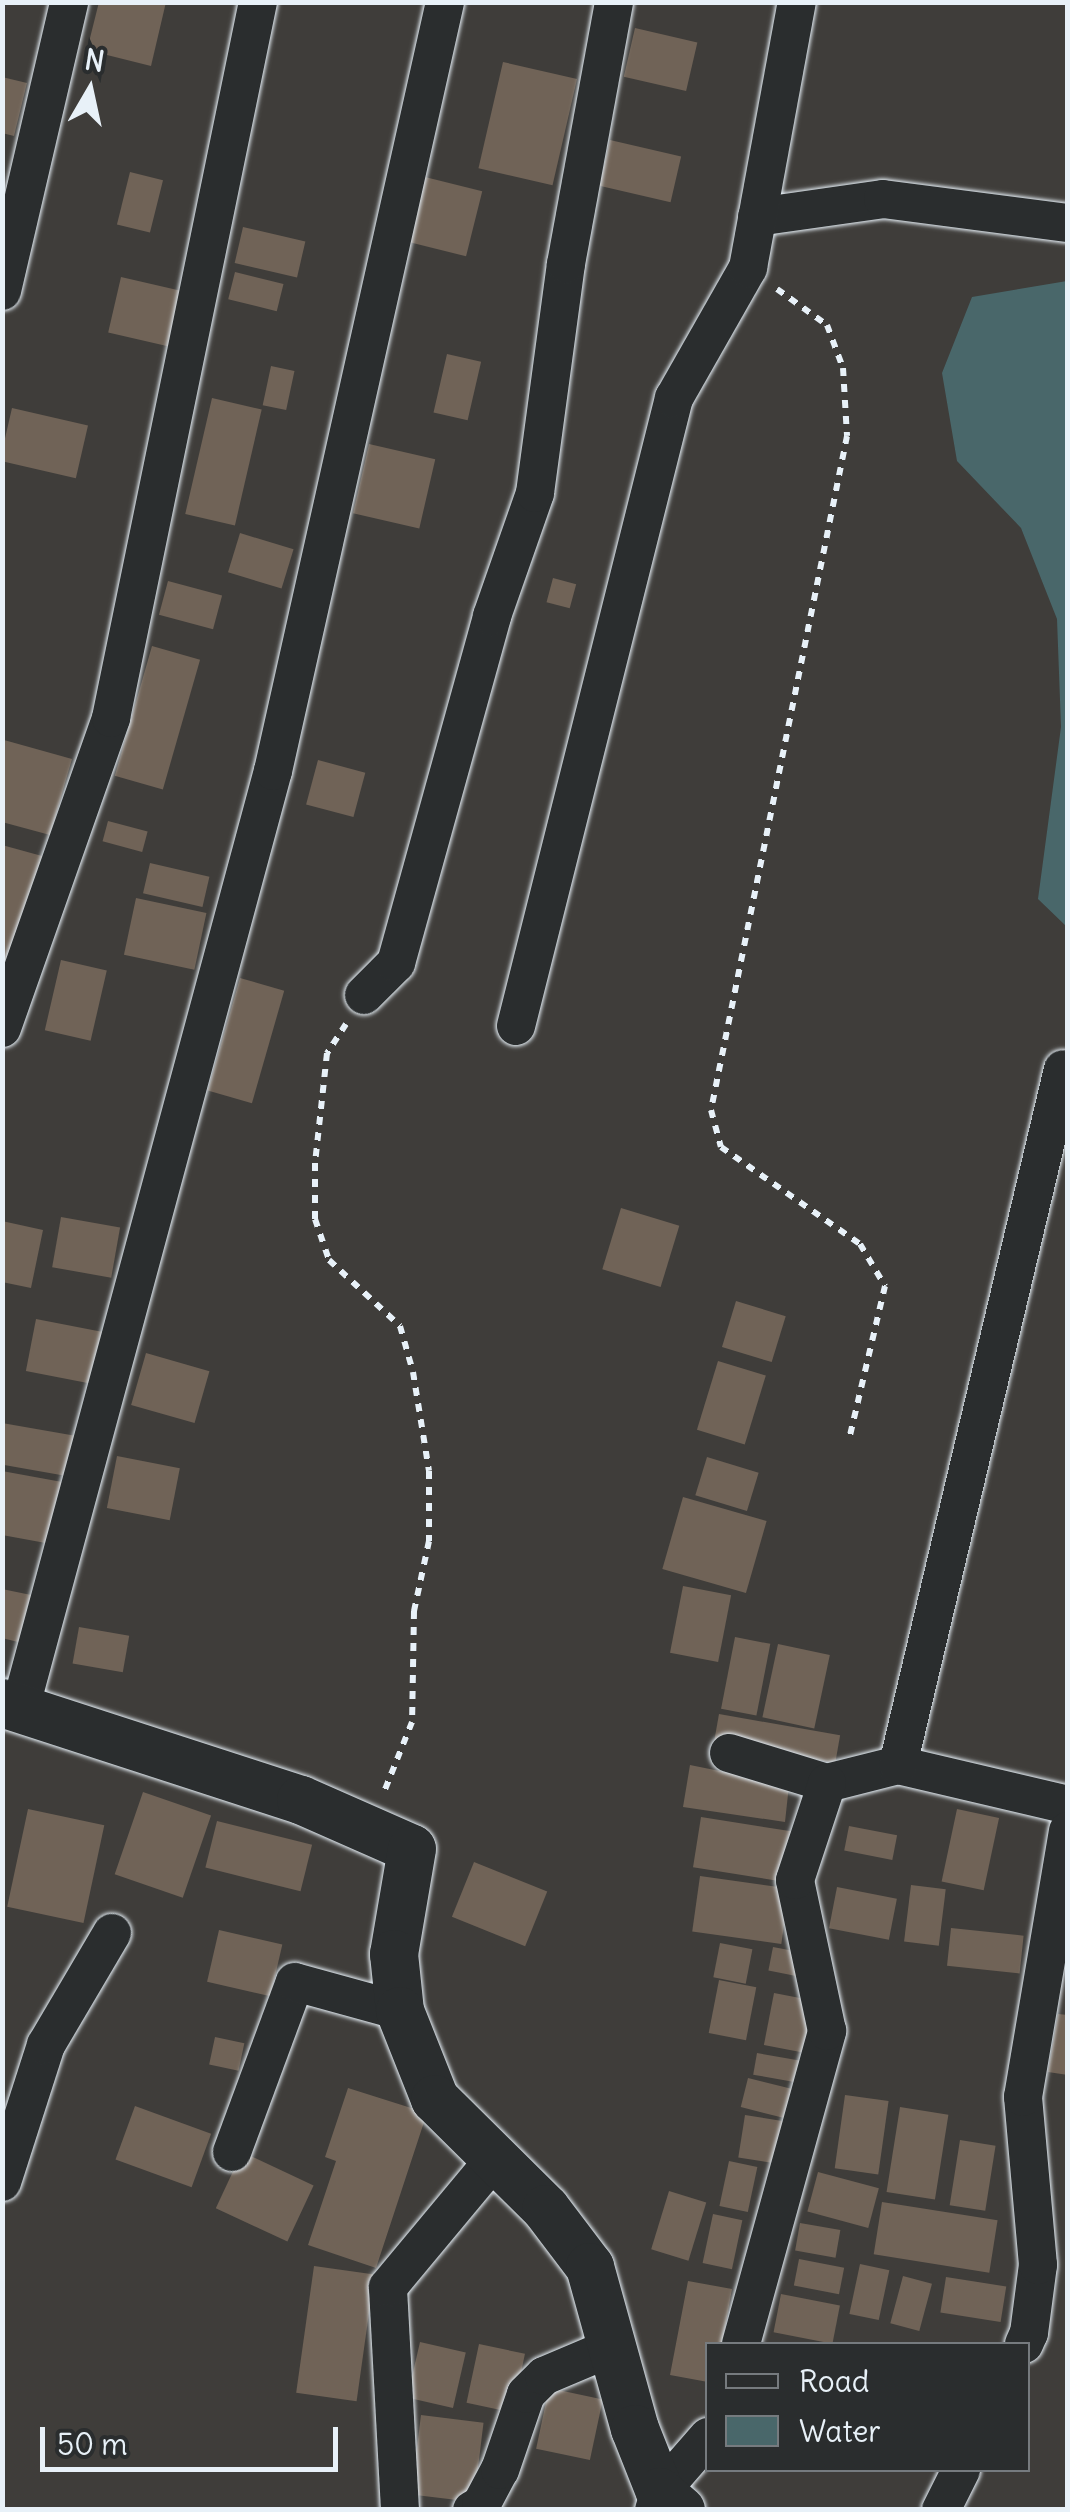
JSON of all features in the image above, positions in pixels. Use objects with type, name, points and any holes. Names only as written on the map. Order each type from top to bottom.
[{"type":"street","points":[[2,291],[69,2]]},
{"type":"street","points":[[2,1028],[111,718],[258,2]]},
{"type":"street","points":[[444,2],[273,770],[11,1706],[319,1793],[369,1830],[412,1849],[394,1954],[400,2011],[436,2099],[546,2209],[590,2267],[635,2429],[665,2504]]},
{"type":"street","points":[[364,995],[396,963],[492,616],[535,493],[566,264],[614,2]]},
{"type":"street","points":[[516,1026],[674,398],[748,268],[798,2]]},
{"type":"street","points":[[757,216],[883,199],[1068,223]]},
{"type":"street","points":[[898,1765],[1063,1068]]},
{"type":"street","points":[[729,1753],[827,1783],[898,1765],[1068,1805]]},
{"type":"street","points":[[743,2342],[828,2031],[795,1880],[827,1783]]},
{"type":"street","points":[[1025,2342],[1038,2264],[1023,2098],[1068,1831]]},
{"type":"street","points":[[2,2182],[46,2045],[112,1932]]},
{"type":"street","points":[[232,2152],[295,1982],[400,2011]]},
{"type":"street","points":[[400,2510],[388,2286],[494,2161]]},
{"type":"street","points":[[472,2510],[481,2504],[500,2470],[526,2394],[544,2376],[615,2346]]},
{"type":"street","points":[[665,2504],[705,2443]]},
{"type":"street","points":[[942,2510],[960,2472]]},
{"type":"path","points":[[748,268],[826,325],[843,368],[848,436],[711,1110],[721,1146],[860,1244],[886,1286],[850,1436]]},
{"type":"path","points":[[364,995],[328,1053],[314,1162],[316,1219],[329,1260],[400,1326],[413,1372],[429,1471],[429,1524],[414,1612],[412,1722],[369,1830]]},
{"type":"water","points":[[1067,281],[1066,926],[1038,899],[1061,727],[1057,619],[1021,528],[957,461],[942,373],[972,297]]},
{"type":"building","points":[[99,2],[166,2],[151,66],[87,50]]},
{"type":"building","points":[[635,28],[697,42],[686,91],[624,77]]},
{"type":"building","points":[[503,62],[577,79],[553,185],[478,168]]},
{"type":"building","points":[[2,77],[27,83],[14,136],[2,133]]},
{"type":"building","points":[[610,140],[681,156],[671,202],[599,186]]},
{"type":"building","points":[[130,172],[163,180],[150,233],[117,224]]},
{"type":"building","points":[[425,177],[482,191],[466,256],[409,242]]},
{"type":"building","points":[[243,227],[305,241],[297,277],[235,263]]},
{"type":"building","points":[[235,272],[284,284],[277,311],[228,299]]},
{"type":"building","points":[[121,277],[188,293],[175,348],[108,333]]},
{"type":"building","points":[[447,354],[481,362],[468,420],[434,412]]},
{"type":"building","points":[[271,366],[294,371],[286,410],[263,405]]},
{"type":"building","points":[[212,398],[262,409],[235,525],[185,514]]},
{"type":"building","points":[[12,408],[88,426],[76,478],[2,461]]},
{"type":"building","points":[[369,444],[435,459],[419,528],[353,513]]},
{"type":"building","points":[[240,533],[294,549],[282,589],[228,572]]},
{"type":"building","points":[[553,578],[576,584],[570,608],[547,602]]},
{"type":"building","points":[[168,581],[222,595],[213,629],[159,615]]},
{"type":"building","points":[[152,646],[200,660],[163,790],[115,776]]},
{"type":"building","points":[[4,740],[72,759],[50,835],[2,822]]},
{"type":"building","points":[[318,760],[365,773],[353,817],[306,804]]},
{"type":"building","points":[[108,821],[148,832],[142,852],[103,841]]},
{"type":"building","points":[[2,845],[42,856],[4,994],[2,994]]},
{"type":"building","points":[[150,863],[209,877],[202,907],[143,893]]},
{"type":"building","points":[[136,898],[206,913],[194,970],[124,955]]},
{"type":"building","points":[[61,960],[107,971],[91,1041],[45,1030]]},
{"type":"building","points":[[240,978],[284,991],[252,1103],[208,1090]]},
{"type":"building","points":[[621,1208],[679,1226],[661,1287],[602,1269]]},
{"type":"building","points":[[61,1217],[120,1227],[111,1278],[52,1267]]},
{"type":"building","points":[[2,1221],[43,1230],[31,1288],[2,1282]]},
{"type":"building","points":[[736,1301],[786,1316],[772,1362],[722,1347]]},
{"type":"building","points":[[36,1319],[111,1334],[100,1386],[26,1371]]},
{"type":"building","points":[[146,1353],[209,1371],[195,1423],[131,1405]]},
{"type":"building","points":[[718,1361],[766,1376],[745,1444],[697,1430]]},
{"type":"building","points":[[2,1423],[78,1436],[71,1477],[2,1465]]},
{"type":"building","points":[[117,1456],[180,1468],[170,1520],[107,1508]]},
{"type":"building","points":[[707,1457],[759,1473],[747,1511],[695,1495]]},
{"type":"building","points":[[2,1471],[73,1484],[62,1546],[2,1535]]},
{"type":"building","points":[[683,1497],[767,1521],[746,1593],[662,1569]]},
{"type":"building","points":[[683,1586],[731,1595],[718,1662],[670,1653]]},
{"type":"building","points":[[2,1589],[36,1596],[26,1644],[2,1638]]},
{"type":"building","points":[[79,1627],[129,1636],[123,1672],[73,1663]]},
{"type":"building","points":[[735,1637],[770,1644],[756,1716],[721,1709]]},
{"type":"building","points":[[778,1644],[830,1655],[814,1728],[762,1717]]},
{"type":"building","points":[[719,1714],[840,1735],[835,1763],[714,1742]]},
{"type":"building","points":[[690,1765],[789,1785],[785,1822],[683,1807]]},
{"type":"building","points":[[143,1792],[211,1815],[183,1898],[115,1874]]},
{"type":"building","points":[[28,1809],[104,1825],[84,1923],[7,1907]]},
{"type":"building","points":[[957,1809],[999,1818],[984,1890],[942,1881]]},
{"type":"building","points":[[701,1817],[793,1832],[785,1882],[693,1867]]},
{"type":"building","points":[[217,1821],[312,1845],[300,1891],[205,1868]]},
{"type":"building","points":[[849,1826],[897,1835],[892,1860],[844,1851]]},
{"type":"building","points":[[474,1862],[547,1892],[525,1946],[452,1917]]},
{"type":"building","points":[[700,1876],[789,1889],[781,1944],[692,1931]]},
{"type":"building","points":[[911,1885],[946,1889],[939,1946],[904,1942]]},
{"type":"building","points":[[837,1887],[897,1899],[889,1940],[829,1928]]},
{"type":"building","points":[[951,1928],[1024,1936],[1020,1973],[947,1966]]},
{"type":"building","points":[[219,1930],[282,1945],[270,1996],[207,1982]]},
{"type":"building","points":[[720,1943],[752,1949],[746,1984],[713,1977]]},
{"type":"building","points":[[773,1947],[804,1953],[800,1977],[768,1971]]},
{"type":"building","points":[[719,1980],[756,1987],[746,2040],[709,2033]]},
{"type":"building","points":[[774,1993],[814,2001],[804,2053],[764,2045]]},
{"type":"building","points":[[1058,2014],[1068,2015],[1068,2075],[1048,2072]]},
{"type":"building","points":[[215,2037],[244,2043],[239,2071],[209,2064]]},
{"type":"building","points":[[757,2053],[802,2061],[798,2083],[753,2075]]},
{"type":"building","points":[[748,2078],[801,2091],[794,2120],[741,2107]]},
{"type":"building","points":[[348,2088],[427,2113],[376,2268],[308,2245],[336,2161],[325,2157]]},
{"type":"building","points":[[845,2095],[889,2101],[878,2174],[835,2168]]},
{"type":"building","points":[[135,2106],[211,2134],[192,2187],[116,2160]]},
{"type":"building","points":[[900,2107],[948,2115],[935,2200],[887,2192]]},
{"type":"building","points":[[745,2115],[796,2123],[790,2166],[738,2157]]},
{"type":"building","points":[[960,2140],[996,2146],[985,2211],[950,2205]]},
{"type":"building","points":[[242,2152],[314,2185],[287,2242],[216,2208]]},
{"type":"building","points":[[729,2161],[757,2167],[748,2212],[719,2206]]},
{"type":"building","points":[[818,2172],[879,2188],[868,2228],[807,2212]]},
{"type":"building","points":[[669,2191],[706,2202],[688,2261],[651,2249]]},
{"type":"building","points":[[882,2202],[998,2220],[989,2273],[874,2254]]},
{"type":"building","points":[[713,2214],[742,2220],[732,2269],[703,2263]]},
{"type":"building","points":[[800,2223],[840,2230],[836,2258],[795,2251]]},
{"type":"building","points":[[799,2259],[844,2268],[839,2294],[794,2286]]},
{"type":"building","points":[[860,2264],[889,2270],[879,2320],[849,2314]]},
{"type":"building","points":[[314,2266],[374,2274],[357,2401],[296,2393]]},
{"type":"building","points":[[903,2276],[932,2284],[919,2331],[890,2323]]},
{"type":"building","points":[[946,2277],[1006,2287],[1001,2322],[940,2313]]},
{"type":"building","points":[[688,2281],[732,2289],[722,2342],[705,2342],[705,2381],[670,2375]]},
{"type":"building","points":[[781,2294],[840,2305],[833,2342],[774,2332]]},
{"type":"building","points":[[420,2342],[466,2353],[453,2408],[407,2398]]},
{"type":"building","points":[[479,2344],[525,2354],[512,2412],[467,2403]]},
{"type":"building","points":[[549,2388],[603,2399],[590,2460],[536,2449]]},
{"type":"building","points":[[421,2415],[484,2423],[474,2502],[411,2494]]}]
